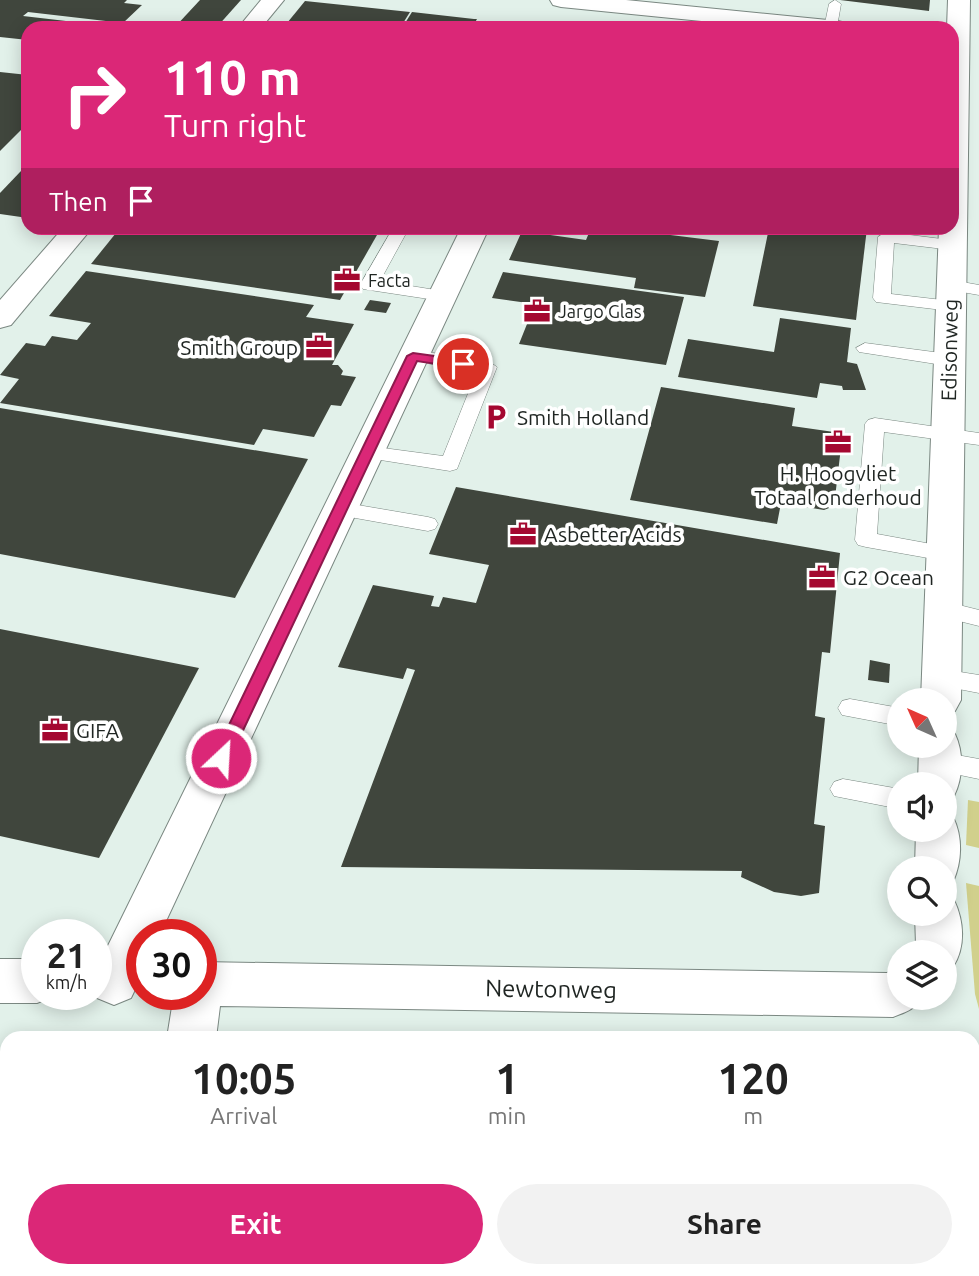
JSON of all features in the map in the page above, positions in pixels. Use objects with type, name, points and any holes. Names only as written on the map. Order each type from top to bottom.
[{"type":"street","points":[[255,21],[273,0]]},
{"type":"street","name":"Edisonweg","points":[[959,0],[963,40],[959,70]]},
{"type":"street","points":[[572,7],[753,21]]},
{"type":"street","points":[[0,319],[72,235]]},
{"type":"street","points":[[117,983],[472,235]]},
{"type":"street","name":"Edisonweg","points":[[941,688],[949,360],[960,294],[952,235]]},
{"type":"street","points":[[0,981],[21,981]]},
{"type":"street","name":"Newtonweg","points":[[217,984],[887,995]]},
{"type":"street","points":[[192,1031],[195,1010]]},
{"type":"lane","points":[[831,21],[835,4]]},
{"type":"lane","points":[[397,235],[369,285],[442,296]]},
{"type":"lane","points":[[952,245],[886,237],[882,298],[960,294]]},
{"type":"lane","points":[[865,348],[949,360]]},
{"type":"lane","points":[[368,452],[450,464],[488,368],[413,356]]},
{"type":"lane","points":[[945,553],[866,540],[875,424],[979,439]]},
{"type":"lane","points":[[340,509],[428,524]]},
{"type":"lane","points":[[943,609],[979,618]]},
{"type":"lane","points":[[949,688],[979,684]]},
{"type":"lane","points":[[850,708],[887,715]]},
{"type":"lane","points":[[843,789],[887,797]]},
{"type":"shaded area","points":[[968,800],[979,802],[979,848],[966,845]]},
{"type":"shaded area","points":[[966,883],[979,886],[979,1009],[975,994]]},
{"type":"building","points":[[0,0],[127,0],[124,3],[142,5],[125,21],[28,12],[23,16],[66,21],[21,21],[21,39],[0,37]]},
{"type":"building","points":[[200,0],[241,0],[222,21],[180,21]]},
{"type":"building","points":[[840,0],[930,0],[929,11]]},
{"type":"building","points":[[305,1],[410,12],[404,21],[289,21]]},
{"type":"building","points":[[412,12],[477,19],[476,21],[406,21]]},
{"type":"building","points":[[0,72],[21,74],[21,130],[0,151]]},
{"type":"building","points":[[21,171],[21,217],[0,214],[0,193]]},
{"type":"building","points":[[114,235],[377,235],[340,300],[91,264]]},
{"type":"building","points":[[520,235],[550,235],[586,240],[588,235],[671,235],[719,241],[705,297],[634,288],[636,278],[509,260]]},
{"type":"building","points":[[768,235],[866,235],[856,320],[753,306]]},
{"type":"building","points":[[86,271],[314,305],[306,317],[354,324],[332,365],[338,365],[343,371],[341,375],[356,377],[341,406],[331,405],[314,437],[263,429],[254,445],[0,403],[19,379],[0,375],[26,343],[45,346],[52,336],[77,340],[91,323],[49,316]]},
{"type":"building","points":[[503,272],[684,297],[666,365],[519,344],[535,304],[492,298]]},
{"type":"building","points":[[370,300],[391,303],[386,313],[364,310]]},
{"type":"building","points":[[780,318],[851,328],[847,362],[857,364],[866,390],[843,390],[842,386],[820,383],[817,398],[678,377],[688,339],[774,352]]},
{"type":"building","points":[[661,387],[795,408],[792,426],[834,432],[842,439],[834,506],[824,510],[781,503],[777,524],[630,500]]},
{"type":"building","points":[[0,408],[308,459],[235,598],[0,554]]},
{"type":"building","points":[[456,487],[840,553],[830,653],[822,652],[815,716],[825,718],[814,824],[825,826],[819,893],[801,896],[774,892],[741,877],[742,871],[341,867],[415,670],[407,668],[403,679],[338,667],[373,585],[434,596],[431,606],[439,607],[443,597],[476,603],[489,565],[429,554]]},
{"type":"building","points":[[0,629],[199,668],[99,858],[0,836]]},
{"type":"building","points":[[870,660],[890,664],[889,683],[868,680]]},
{"type":"place","name":"Facta","points":[[347,280]]},
{"type":"place","name":"Jargo Glas","points":[[537,311]]},
{"type":"place","name":"Smith Group","points":[[319,347]]},
{"type":"place","name":"Smith Holland","points":[[496,417]]},
{"type":"place","name":"H. Hoogvliet Totaal onderhoud","points":[[838,442]]},
{"type":"place","name":"Asbetter Acids","points":[[523,534]]},
{"type":"place","name":"G2 Ocean","points":[[822,577]]},
{"type":"place","name":"GIFA","points":[[55,730]]},
{"type":"route","points":[[221,758],[413,356],[463,364]]}]
